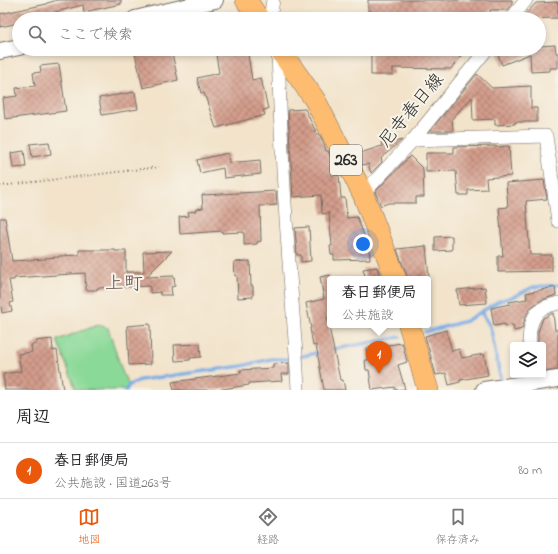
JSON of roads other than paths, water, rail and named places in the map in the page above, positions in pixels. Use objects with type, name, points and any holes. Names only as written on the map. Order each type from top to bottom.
[{"type":"highway","points":[[246,0],[254,12]]},
{"type":"highway","name":"263","points":[[283,56],[316,100],[363,194],[395,276]]},
{"type":"highway","points":[[410,328],[428,390]]},
{"type":"street","points":[[164,12],[215,0]]},
{"type":"street","points":[[271,12],[272,0]]},
{"type":"street","points":[[517,12],[526,0]]},
{"type":"street","points":[[0,51],[12,48]]},
{"type":"street","points":[[278,56],[280,135],[297,358],[298,390]]},
{"type":"street","name":"尼寺春日線","points":[[363,194],[413,140],[481,56]]},
{"type":"street","points":[[413,140],[546,136],[558,220]]},
{"type":"street","points":[[530,342],[531,325],[536,315],[541,309],[558,304]]},
{"type":"street","points":[[484,390],[536,379],[558,379]]},
{"type":"waterway","points":[[425,332],[466,321],[499,301],[515,296],[533,287],[558,285]]},
{"type":"waterway","points":[[481,312],[490,326],[501,381]]},
{"type":"waterway","points":[[330,350],[400,337]]},
{"type":"waterway","points":[[299,357],[320,352]]},
{"type":"waterway","points":[[126,390],[129,385],[140,380],[242,366],[271,359],[293,359]]},
{"type":"place","name":"春日郵便局","points":[[379,374]]},
{"type":"district","name":"上町","points":[[124,284]]}]
